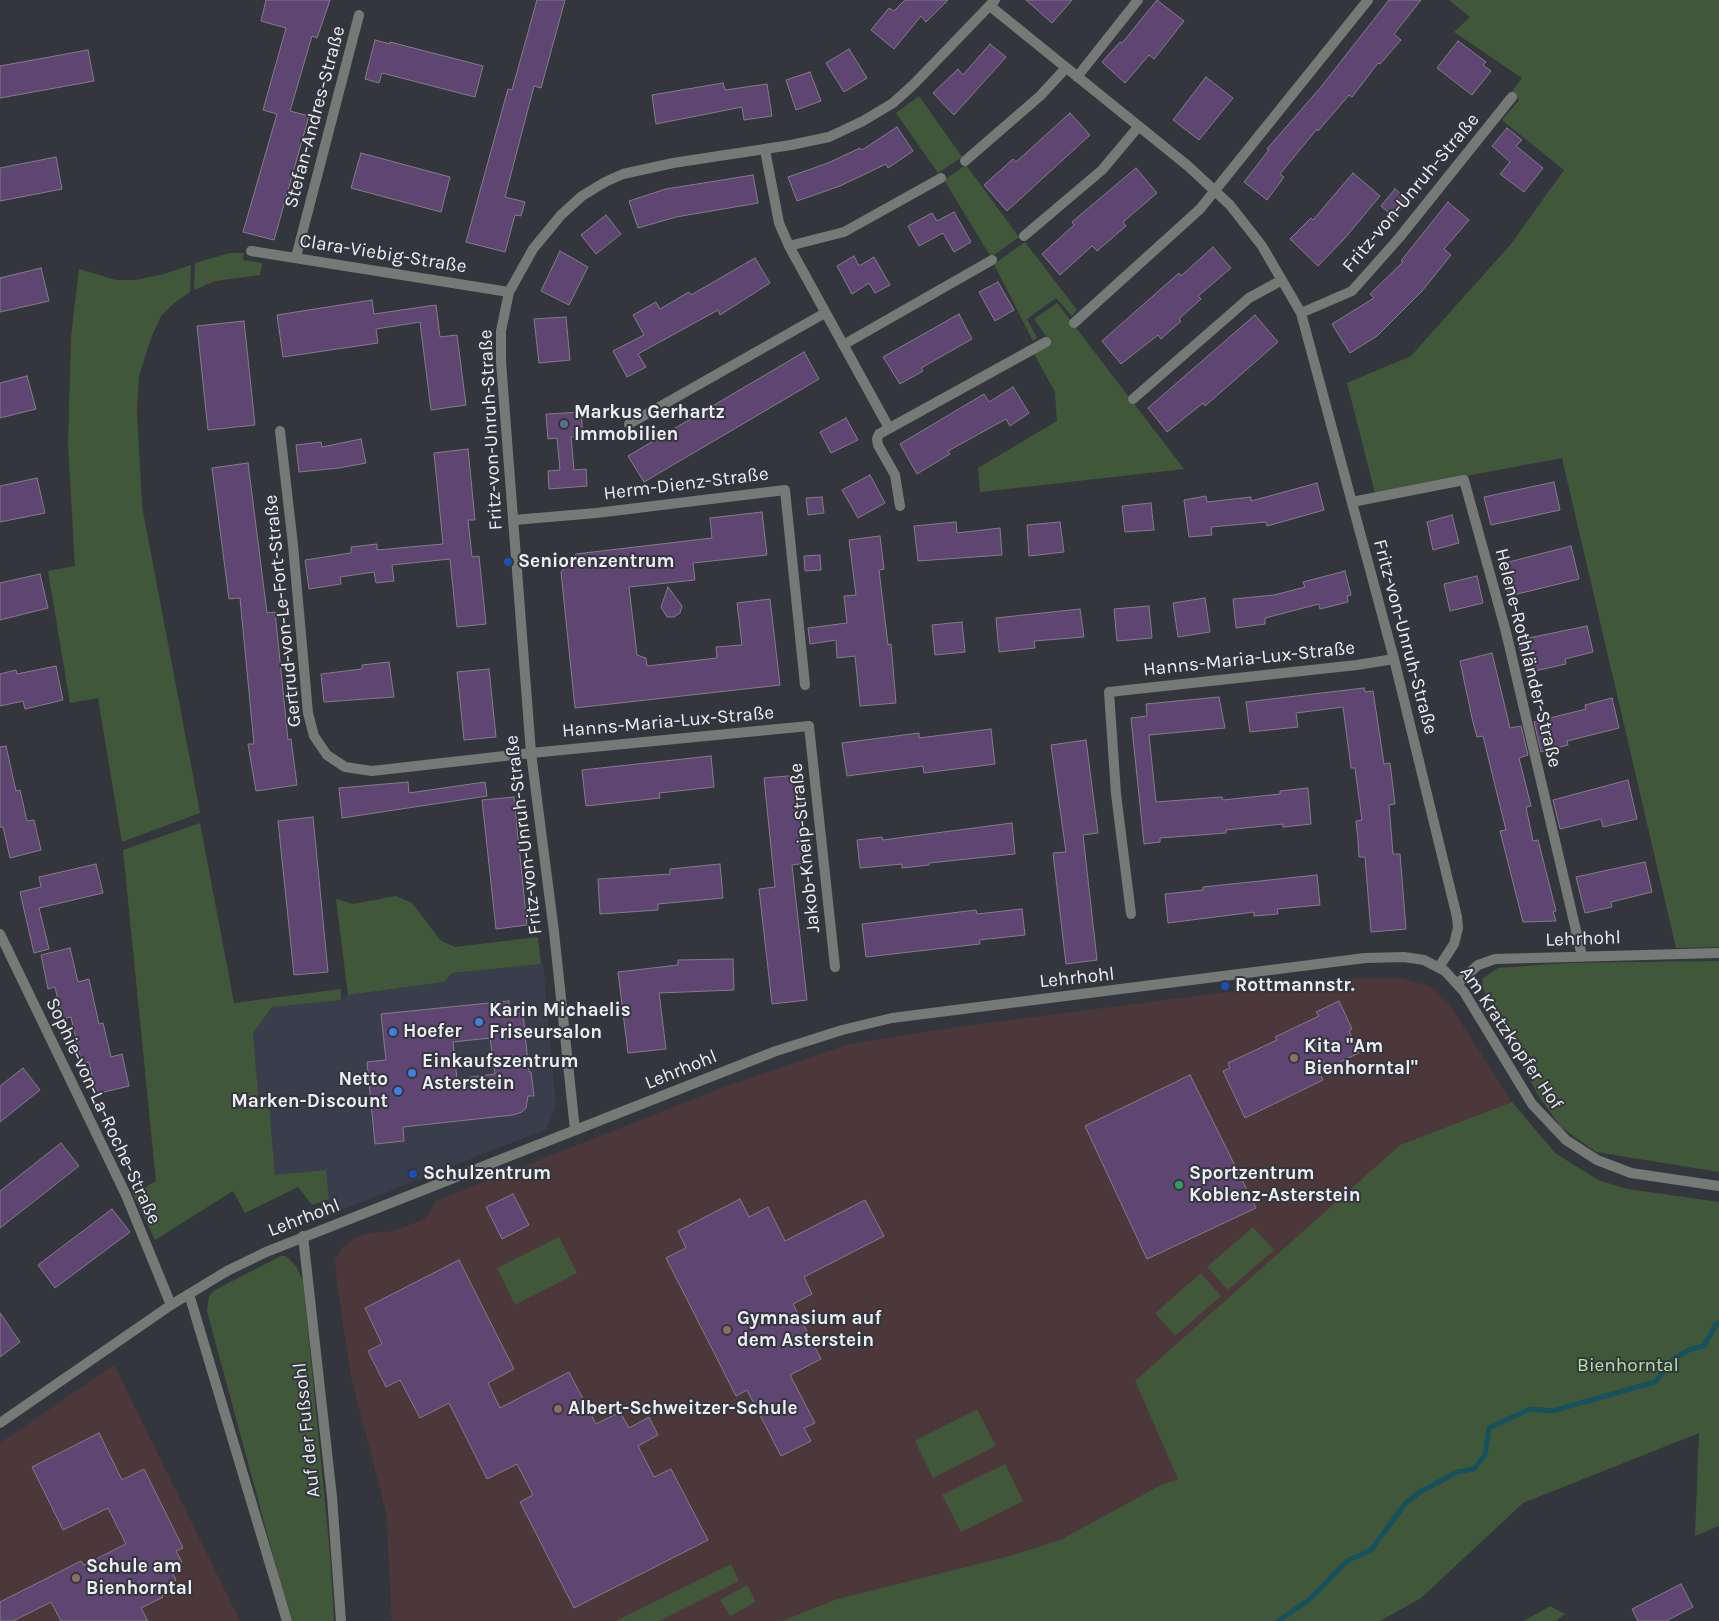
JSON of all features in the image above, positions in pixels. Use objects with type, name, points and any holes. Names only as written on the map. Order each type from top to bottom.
[{"type":"street","points":[[1077,77],[1138,0]]},
{"type":"street","points":[[1074,323],[1181,229],[1215,190],[1368,0]]},
{"type":"street","name":"Fritz-von-Unruh-Straße","points":[[575,1130],[549,893],[531,752],[501,362],[501,331],[509,292],[533,249],[561,215],[582,196],[605,182],[623,174],[673,163],[765,150],[830,137],[863,121],[893,103],[993,3],[1066,68],[1215,190],[1253,232],[1301,313],[1394,659],[1457,917],[1458,928],[1454,944],[1439,967]]},
{"type":"street","name":"Stefan-Andres-Straße","points":[[296,257],[359,16]]},
{"type":"street","points":[[965,161],[1040,96],[1066,68]]},
{"type":"street","name":"Fritz-von-Unruh-Straße","points":[[1301,313],[1352,291],[1399,238],[1512,97]]},
{"type":"street","points":[[1024,236],[1102,170],[1139,126]]},
{"type":"street","points":[[765,150],[776,210],[789,246],[889,428]]},
{"type":"street","points":[[789,246],[844,232],[941,178]]},
{"type":"street","name":"Clara-Viebig-Straße","points":[[251,252],[296,257],[509,292]]},
{"type":"street","points":[[843,345],[992,260]]},
{"type":"street","points":[[1133,399],[1249,298],[1282,280]]},
{"type":"street","points":[[628,424],[825,313]]},
{"type":"street","points":[[900,506],[895,475],[877,439],[889,428],[1046,342]]},
{"type":"street","name":"Gertrud-von-Le-Fort-Straße","points":[[280,431],[308,713],[314,736],[327,755],[344,767],[372,771],[531,752]]},
{"type":"street","name":"Helene-Rothländer-Straße","points":[[1352,502],[1464,480],[1506,632],[1582,956]]},
{"type":"street","name":"Herm-Dienz-Straße","points":[[514,520],[596,513],[785,490],[805,685]]},
{"type":"street","name":"Hanns-Maria-Lux-Straße","points":[[1131,914],[1116,794],[1109,692],[1357,665],[1394,659]]},
{"type":"street","name":"Hanns-Maria-Lux-Straße","points":[[531,752],[809,726]]},
{"type":"street","name":"Jakob-Kneip-Straße","points":[[809,726],[835,967]]},
{"type":"street","name":"Sophie-von-La-Roche-Straße","points":[[0,934],[126,1195],[171,1305]]},
{"type":"street","name":"Lehrhohl","points":[[1457,984],[1473,969],[1486,961],[1582,956],[1719,953]]},
{"type":"street","name":"Lehrhohl","points":[[0,1423],[171,1305],[227,1271],[303,1236],[776,1051],[842,1030],[892,1018],[1365,958],[1414,958],[1439,967]]},
{"type":"street","name":"Am Kratzkopfer Hof","points":[[1439,967],[1457,984],[1532,1104],[1566,1140],[1597,1160],[1631,1174],[1719,1186]]},
{"type":"street","name":"Auf der Fußsohl","points":[[303,1236],[332,1496],[341,1621]]},
{"type":"street","points":[[189,1294],[287,1621]]},
{"type":"shaded area","points":[[543,964],[556,1107],[546,1129],[319,1219],[329,1199],[275,1175],[269,1105],[259,1105],[253,1033],[272,1007],[341,1000],[348,995],[444,982],[452,973]]},
{"type":"shaded area","name":"Gymnasium auf dem Asterstein","points":[[1400,978],[1432,987],[1449,1004],[1512,1102],[1400,1145],[1178,1479],[1159,1486],[1062,1539],[1010,1556],[837,1599],[782,1621],[392,1621],[386,1512],[351,1376],[337,1284],[335,1260],[343,1247],[356,1237],[394,1231],[425,1219],[436,1201],[716,1090],[849,1044],[971,1025],[1330,979]]},
{"type":"shaded area","points":[[114,1365],[240,1621],[0,1621],[0,1443]]},
{"type":"green space","points":[[1449,0],[1719,0],[1719,947],[1676,948],[1562,458],[1375,493],[1347,383],[1411,356],[1511,244],[1564,170],[1502,120],[1519,100],[1511,93],[1522,78],[1454,32],[1470,17]]},
{"type":"green space","points":[[919,96],[962,157],[938,173],[896,113]]},
{"type":"green space","points":[[966,165],[1019,237],[991,257],[944,180]]},
{"type":"green space","points":[[1025,242],[1077,310],[1072,316],[1056,298],[1027,319],[1037,338],[1033,341],[994,264]]},
{"type":"green space","points":[[230,253],[244,253],[243,260],[262,263],[260,275],[215,281],[194,290],[195,263]]},
{"type":"green space","points":[[191,265],[190,292],[173,304],[161,316],[151,338],[139,376],[137,410],[142,506],[200,813],[122,842],[98,698],[70,703],[48,571],[75,566],[68,444],[71,337],[79,269],[116,280],[136,280],[164,274]]},
{"type":"green space","points":[[1057,303],[1184,469],[980,492],[978,468],[1057,421],[1055,392],[1034,354],[1051,343],[1034,319]]},
{"type":"green space","points":[[200,823],[234,1003],[341,989],[341,1000],[272,1007],[253,1033],[259,1105],[269,1104],[275,1175],[326,1170],[329,1199],[312,1205],[298,1187],[245,1213],[233,1191],[155,1240],[133,1194],[156,1181],[123,850]]},
{"type":"green space","points":[[396,896],[412,903],[441,941],[455,947],[538,937],[541,964],[452,973],[444,982],[348,995],[336,899],[353,904]]},
{"type":"green space","points":[[1719,961],[1719,1172],[1596,1152],[1561,1127],[1538,1095],[1482,986],[1483,978],[1498,968],[1568,963]]},
{"type":"green space","name":"Bienhorntal","points":[[1512,1102],[1555,1153],[1598,1180],[1627,1189],[1719,1202],[1719,1526],[1695,1536],[1699,1433],[1523,1503],[1421,1598],[1380,1621],[782,1621],[837,1599],[1010,1556],[1062,1539],[1159,1486],[1178,1479],[1135,1381],[1400,1145]]},
{"type":"green space","points":[[1253,1227],[1274,1250],[1228,1290],[1207,1267]]},
{"type":"green space","points":[[559,1237],[577,1273],[515,1305],[497,1268]]},
{"type":"green space","points":[[281,1256],[286,1256],[296,1266],[303,1281],[330,1553],[334,1621],[293,1621],[280,1581],[207,1311],[209,1297],[213,1291]]},
{"type":"green space","points":[[1201,1273],[1221,1296],[1175,1336],[1155,1313]]},
{"type":"green space","points":[[977,1409],[996,1446],[933,1478],[915,1441]]},
{"type":"green space","points":[[1005,1464],[1023,1501],[961,1532],[942,1495]]},
{"type":"green space","points":[[731,1564],[739,1581],[659,1621],[616,1621]]},
{"type":"green space","points":[[747,1585],[756,1602],[730,1616],[720,1600]]},
{"type":"green space","points":[[1550,1606],[1565,1614],[1556,1621],[1524,1621]]},
{"type":"building","points":[[266,0],[330,0],[317,38],[312,36],[290,111],[309,116],[274,240],[243,232],[277,114],[263,110],[286,28],[261,21]]},
{"type":"building","points":[[537,0],[565,0],[541,88],[534,86],[505,197],[525,202],[521,216],[515,215],[505,252],[466,242],[508,89],[512,90]]},
{"type":"building","points":[[905,0],[948,0],[926,22],[921,16],[894,49],[871,30],[889,8],[894,11]]},
{"type":"building","points":[[1026,0],[1072,0],[1052,23]]},
{"type":"building","points":[[1157,0],[1184,21],[1154,59],[1149,55],[1125,83],[1102,62],[1120,42],[1122,43]]},
{"type":"building","points":[[1389,0],[1421,0],[1394,34],[1401,40],[1380,64],[1378,63],[1352,97],[1349,95],[1318,131],[1317,129],[1280,174],[1284,177],[1267,200],[1244,182],[1269,150],[1267,149],[1321,87]]},
{"type":"building","points":[[375,40],[390,44],[390,42],[483,66],[475,97],[382,73],[379,83],[365,79]]},
{"type":"building","points":[[1458,41],[1486,62],[1483,65],[1491,71],[1472,95],[1437,68]]},
{"type":"building","points":[[990,44],[1006,57],[954,115],[933,93],[958,69],[963,75]]},
{"type":"building","points":[[849,49],[867,78],[844,92],[826,63]]},
{"type":"building","points":[[88,50],[94,81],[0,98],[0,66]]},
{"type":"building","points":[[810,72],[821,101],[796,110],[786,80]]},
{"type":"building","points":[[1206,77],[1233,98],[1199,140],[1173,120]]},
{"type":"building","points":[[723,83],[725,90],[767,84],[772,116],[744,120],[742,107],[656,124],[652,95]]},
{"type":"building","points":[[1070,113],[1090,135],[1007,211],[984,185],[1013,159],[1016,162]]},
{"type":"building","points":[[897,127],[913,151],[888,168],[886,164],[840,186],[797,201],[788,177],[828,163],[860,148],[862,150]]},
{"type":"building","points":[[1507,128],[1522,140],[1516,146],[1543,168],[1524,192],[1500,174],[1510,162],[1492,146]]},
{"type":"building","points":[[361,153],[450,177],[441,212],[351,188]]},
{"type":"building","points":[[56,157],[62,189],[0,201],[0,168]]},
{"type":"building","points":[[1136,168],[1157,193],[1123,222],[1126,226],[1097,251],[1092,246],[1060,275],[1042,254],[1074,225],[1072,222]]},
{"type":"building","points":[[1353,173],[1380,196],[1345,238],[1318,266],[1290,239],[1311,218],[1313,220]]},
{"type":"building","points":[[753,175],[758,203],[676,217],[638,228],[629,201],[666,189]]},
{"type":"building","points":[[1395,189],[1408,200],[1394,217],[1381,206]]},
{"type":"building","points":[[1448,202],[1469,220],[1444,249],[1451,255],[1422,291],[1377,336],[1350,353],[1332,324],[1374,298],[1370,294],[1403,262],[1401,261]]},
{"type":"building","points":[[954,212],[971,242],[954,252],[943,233],[919,246],[908,226],[932,213],[937,221]]},
{"type":"building","points":[[606,215],[621,234],[596,254],[581,235]]},
{"type":"building","points":[[1213,247],[1231,268],[1198,296],[1201,299],[1161,339],[1158,335],[1121,364],[1102,341],[1179,273],[1181,276]]},
{"type":"building","points":[[560,251],[588,267],[569,305],[541,291]]},
{"type":"building","points":[[854,256],[859,266],[874,257],[890,285],[875,293],[869,283],[852,294],[837,266]]},
{"type":"building","points":[[755,258],[770,283],[720,315],[718,310],[638,354],[646,367],[627,377],[613,351],[644,335],[633,315],[656,302],[660,309],[689,292],[691,295]]},
{"type":"building","points":[[41,268],[49,301],[0,312],[0,278]]},
{"type":"building","points":[[998,282],[1014,310],[995,321],[979,292]]},
{"type":"building","points":[[372,300],[374,314],[436,305],[440,337],[457,335],[466,405],[431,410],[420,322],[376,329],[378,343],[283,357],[277,315]]},
{"type":"building","points":[[959,314],[972,339],[921,368],[923,371],[900,384],[883,357]]},
{"type":"building","points":[[1255,315],[1278,342],[1205,406],[1203,403],[1167,432],[1148,408]]},
{"type":"building","points":[[566,317],[570,360],[539,363],[534,319]]},
{"type":"building","points":[[244,321],[255,425],[208,430],[197,326]]},
{"type":"building","points":[[804,352],[819,379],[644,482],[628,456]]},
{"type":"building","points":[[27,376],[36,409],[0,418],[0,383]]},
{"type":"building","points":[[1013,387],[1029,413],[1010,426],[1006,419],[948,451],[950,454],[917,474],[900,444],[984,394],[989,402]]},
{"type":"building","points":[[581,412],[583,436],[571,437],[574,470],[586,469],[587,486],[549,489],[548,471],[560,470],[557,438],[548,439],[546,414]]},
{"type":"building","points":[[846,418],[858,440],[831,453],[820,432]]},
{"type":"building","points":[[361,439],[366,463],[299,472],[296,445],[321,442],[322,447]]},
{"type":"building","points":[[468,449],[475,520],[468,520],[472,557],[479,556],[486,624],[457,627],[450,559],[392,565],[394,581],[376,583],[374,572],[340,577],[341,584],[309,589],[305,560],[351,553],[351,547],[377,544],[377,550],[443,544],[434,453]]},
{"type":"building","points":[[248,463],[267,613],[275,612],[288,740],[291,739],[297,785],[256,791],[248,744],[254,744],[240,598],[229,599],[212,468]]},
{"type":"building","points":[[870,475],[885,503],[858,518],[842,490]]},
{"type":"building","points":[[37,478],[45,513],[0,522],[0,486]]},
{"type":"building","points":[[1554,482],[1560,510],[1491,525],[1484,497]]},
{"type":"building","points":[[1317,483],[1324,510],[1267,526],[1266,522],[1211,527],[1212,535],[1189,537],[1184,500],[1206,496],[1207,502],[1251,497],[1251,501]]},
{"type":"building","points":[[822,497],[824,513],[808,515],[806,498]]},
{"type":"building","points":[[1151,503],[1154,530],[1125,532],[1122,506]]},
{"type":"building","points":[[762,512],[767,555],[693,563],[695,580],[629,587],[637,655],[646,658],[647,666],[717,658],[716,647],[742,645],[737,603],[770,599],[780,685],[575,708],[561,572],[576,554],[712,538],[710,518]]},
{"type":"building","points":[[1452,515],[1459,543],[1433,550],[1427,522]]},
{"type":"building","points":[[956,522],[957,533],[1000,528],[1002,555],[918,561],[914,526]]},
{"type":"building","points":[[1060,522],[1064,552],[1029,556],[1027,525]]},
{"type":"building","points":[[880,536],[884,569],[879,570],[888,645],[891,644],[896,703],[860,706],[855,656],[837,658],[836,640],[810,644],[808,628],[847,623],[844,596],[856,595],[849,540]]},
{"type":"building","points":[[1571,546],[1579,579],[1509,596],[1501,564]]},
{"type":"building","points":[[820,555],[821,570],[805,571],[804,556]]},
{"type":"building","points":[[1345,571],[1351,595],[1347,596],[1348,602],[1320,609],[1319,604],[1265,618],[1265,624],[1236,628],[1233,599],[1274,595],[1305,587],[1303,582]]},
{"type":"building","points":[[40,574],[48,608],[0,620],[0,583]]},
{"type":"building","points":[[1477,576],[1483,603],[1450,611],[1444,584]]},
{"type":"building","points":[[668,587],[682,606],[680,613],[674,617],[667,617],[661,607]]},
{"type":"building","points":[[1205,598],[1210,632],[1178,637],[1173,603]]},
{"type":"building","points":[[1149,606],[1152,638],[1117,641],[1114,609]]},
{"type":"building","points":[[1080,609],[1084,637],[1034,641],[1035,648],[999,652],[996,618]]},
{"type":"building","points":[[962,622],[965,652],[935,655],[932,625]]},
{"type":"building","points":[[1587,626],[1593,652],[1565,659],[1566,664],[1526,673],[1519,645],[1524,639]]},
{"type":"building","points":[[1492,653],[1510,728],[1521,726],[1528,755],[1519,758],[1531,806],[1526,807],[1533,841],[1538,840],[1556,911],[1553,912],[1556,921],[1523,922],[1500,831],[1506,830],[1483,736],[1477,737],[1472,718],[1460,661]]},
{"type":"building","points":[[389,662],[394,697],[324,702],[321,674],[362,669],[362,665]]},
{"type":"building","points":[[56,666],[63,700],[25,709],[23,701],[0,706],[0,674],[16,670],[17,674]]},
{"type":"building","points":[[489,669],[496,737],[464,740],[457,672]]},
{"type":"building","points":[[1364,688],[1365,692],[1373,691],[1384,764],[1390,763],[1395,804],[1389,805],[1393,854],[1400,854],[1406,929],[1371,932],[1365,857],[1359,857],[1356,821],[1362,820],[1355,768],[1351,768],[1343,707],[1296,713],[1298,727],[1250,732],[1246,702]]},
{"type":"building","points":[[1219,697],[1225,728],[1149,735],[1156,802],[1222,797],[1223,800],[1280,794],[1280,791],[1308,788],[1311,824],[1283,827],[1283,824],[1226,830],[1226,833],[1160,838],[1160,842],[1144,844],[1131,718],[1147,716],[1146,704]]},
{"type":"building","points":[[1612,698],[1619,728],[1567,741],[1568,745],[1541,752],[1534,722],[1586,709],[1585,705]]},
{"type":"building","points":[[991,729],[995,764],[924,773],[923,766],[847,776],[842,743],[919,733],[919,738]]},
{"type":"building","points":[[1086,740],[1098,833],[1083,835],[1097,960],[1066,964],[1053,853],[1066,852],[1051,745]]},
{"type":"building","points":[[6,746],[16,791],[20,790],[27,821],[34,820],[41,850],[10,858],[3,827],[0,827],[0,747]]},
{"type":"building","points":[[711,756],[714,787],[659,793],[660,798],[586,806],[582,770]]},
{"type":"building","points":[[799,775],[807,863],[792,865],[807,1000],[772,1004],[759,889],[775,887],[764,778]]},
{"type":"building","points":[[1628,780],[1637,819],[1603,827],[1601,819],[1560,829],[1553,800]]},
{"type":"building","points":[[408,782],[409,793],[485,782],[487,796],[342,818],[339,788]]},
{"type":"building","points":[[514,797],[527,925],[496,929],[482,800]]},
{"type":"building","points":[[313,817],[328,972],[294,975],[278,821]]},
{"type":"building","points":[[1012,823],[1015,854],[929,863],[929,865],[902,868],[902,864],[860,868],[857,840],[882,837],[883,840]]},
{"type":"building","points":[[1645,862],[1652,892],[1611,902],[1612,907],[1585,913],[1576,877]]},
{"type":"building","points":[[96,864],[103,893],[39,908],[49,949],[34,953],[20,892],[41,887],[39,877]]},
{"type":"building","points":[[720,864],[723,898],[658,904],[658,910],[600,914],[598,879],[670,874],[670,869]]},
{"type":"building","points":[[1317,875],[1320,905],[1277,909],[1278,914],[1254,916],[1254,912],[1168,923],[1165,894],[1203,890],[1203,887]]},
{"type":"building","points":[[1022,909],[1025,935],[979,940],[980,944],[866,957],[862,924],[976,910],[977,914]]},
{"type":"building","points":[[70,948],[78,982],[89,979],[99,1024],[103,1023],[111,1057],[122,1054],[129,1086],[96,1094],[89,1062],[82,1064],[71,1017],[62,1019],[55,987],[48,989],[41,955]]},
{"type":"building","points":[[733,959],[734,990],[659,993],[666,1049],[628,1053],[618,972],[678,965],[678,960]]},
{"type":"building","name":"Einkaufszentrum Asterstein","points":[[509,1001],[510,1014],[523,1013],[529,1072],[531,1072],[534,1096],[528,1096],[526,1108],[522,1112],[513,1115],[403,1127],[404,1141],[375,1144],[367,1062],[386,1060],[381,1014]],"holes":[[[490,1038],[495,1074],[457,1079],[453,1042]]]},
{"type":"building","name":"Kita \"Am Bienhorntal\"","points":[[1339,1001],[1352,1029],[1349,1031],[1359,1053],[1319,1072],[1323,1080],[1245,1118],[1223,1071],[1230,1068],[1228,1063],[1277,1040],[1275,1037],[1319,1016],[1316,1012]]},
{"type":"building","points":[[23,1068],[40,1090],[0,1122],[0,1086]]},
{"type":"building","name":"Sportzentrum Koblenz-Asterstein","points":[[1190,1075],[1256,1208],[1147,1259],[1085,1126]]},
{"type":"building","points":[[61,1143],[79,1166],[0,1228],[0,1191]]},
{"type":"building","points":[[513,1194],[529,1225],[502,1239],[486,1207]]},
{"type":"building","points":[[740,1199],[749,1217],[768,1207],[785,1241],[865,1200],[884,1236],[804,1277],[812,1294],[793,1304],[821,1359],[790,1375],[815,1423],[804,1428],[811,1441],[781,1456],[747,1390],[736,1396],[666,1258],[686,1248],[678,1231]]},
{"type":"building","points":[[112,1209],[130,1232],[55,1288],[38,1265]]},
{"type":"building","points":[[459,1260],[514,1369],[488,1383],[500,1408],[569,1372],[596,1424],[620,1412],[629,1428],[649,1417],[658,1435],[638,1446],[654,1477],[671,1469],[708,1540],[574,1608],[520,1502],[533,1495],[517,1464],[487,1479],[449,1403],[420,1418],[400,1380],[386,1387],[368,1351],[382,1344],[365,1308]]},
{"type":"building","points":[[0,1313],[20,1342],[0,1357]]},
{"type":"building","points":[[99,1433],[122,1480],[144,1469],[183,1548],[176,1551],[182,1562],[170,1568],[176,1580],[159,1589],[163,1597],[141,1608],[148,1621],[61,1621],[51,1602],[13,1621],[0,1621],[0,1602],[81,1561],[84,1565],[126,1544],[108,1508],[63,1530],[32,1467]]},
{"type":"building","points":[[1681,1584],[1693,1607],[1666,1621],[1638,1621],[1632,1609]]},
{"type":"waterway","points":[[1278,1621],[1310,1599],[1347,1561],[1371,1550],[1405,1504],[1420,1492],[1457,1472],[1474,1469],[1485,1455],[1489,1428],[1530,1409],[1552,1411],[1655,1382],[1673,1359],[1691,1349],[1704,1346],[1716,1324],[1719,1323]]},
{"type":"place","name":"Markus Gerhartz Immobilien","points":[[564,424]]},
{"type":"place","name":"Seniorenzentrum","points":[[508,562]]},
{"type":"place","name":"Rottmannstr.","points":[[1225,986]]},
{"type":"place","name":"Karin Michaelis Friseursalon","points":[[479,1022]]},
{"type":"place","name":"Hoefer","points":[[393,1032]]},
{"type":"place","name":"Kita \"Am Bienhorntal\"","points":[[1294,1058]]},
{"type":"place","name":"Einkaufszentrum Asterstein","points":[[412,1073]]},
{"type":"place","name":"Netto Marken-Discount","points":[[398,1091]]},
{"type":"place","name":"Schulzentrum","points":[[413,1174]]},
{"type":"place","name":"Sportzentrum Koblenz-Asterstein","points":[[1179,1185]]},
{"type":"place","name":"Gymnasium auf dem Asterstein","points":[[727,1330]]},
{"type":"place","name":"Albert-Schweitzer-Schule","points":[[558,1409]]},
{"type":"place","name":"Schule am Bienhorntal","points":[[76,1578]]}]
